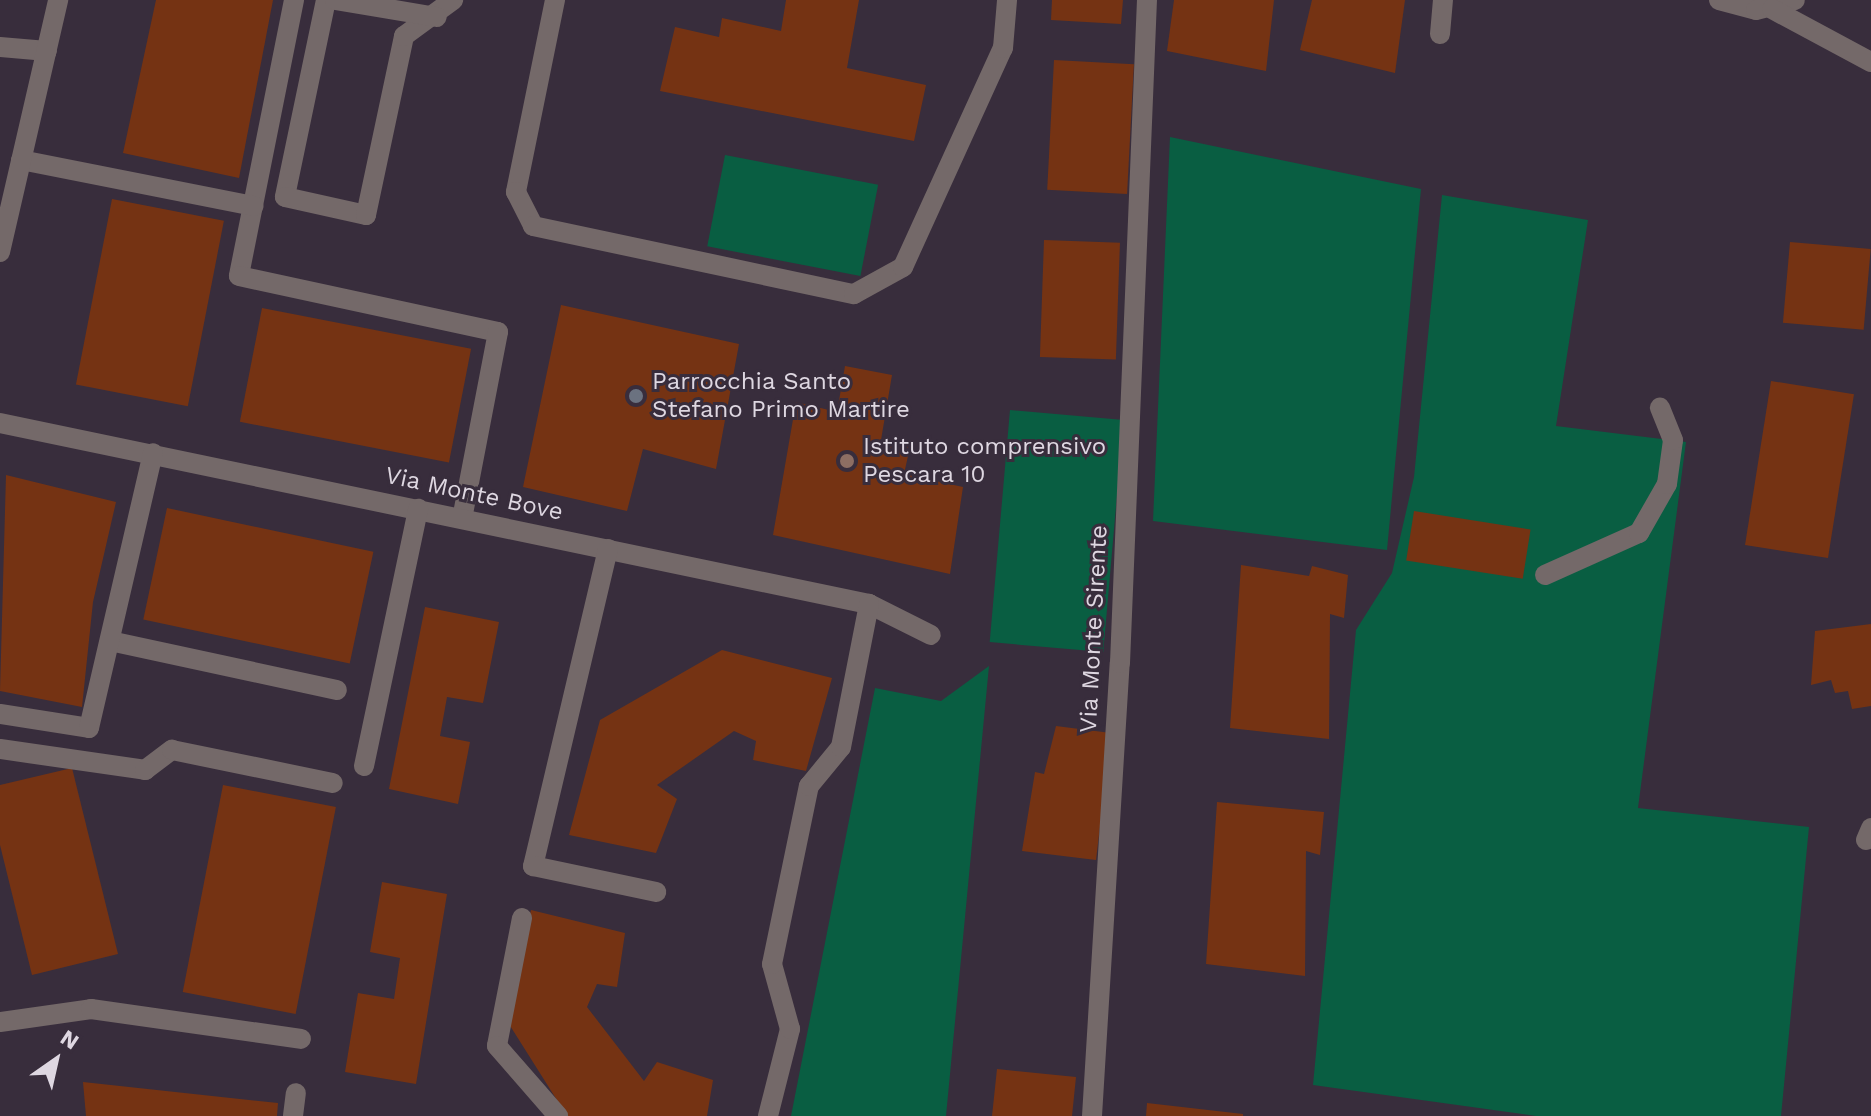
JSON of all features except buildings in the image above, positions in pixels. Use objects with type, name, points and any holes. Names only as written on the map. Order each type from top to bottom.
[{"type":"street","points":[[0,252],[58,0]]},
{"type":"street","points":[[294,0],[239,276],[498,332],[462,519]]},
{"type":"street","points":[[326,0],[285,197],[366,215],[404,36],[437,17],[453,0]]},
{"type":"street","points":[[335,0],[437,17]]},
{"type":"street","points":[[555,0],[516,192],[533,226],[854,294],[903,267],[1003,48],[1007,0]]},
{"type":"street","name":"Via Monte Sirente","points":[[1092,1116],[1120,663],[1147,0]]},
{"type":"street","points":[[1440,34],[1443,0]]},
{"type":"street","points":[[1719,0],[1772,9],[1871,62]]},
{"type":"street","points":[[1772,9],[1795,0]]},
{"type":"street","points":[[0,47],[47,51]]},
{"type":"street","points":[[21,160],[253,206]]},
{"type":"street","points":[[1545,575],[1639,533],[1667,484],[1673,440],[1660,407]]},
{"type":"street","name":"Via Monte Bove","points":[[0,423],[869,604],[931,635]]},
{"type":"street","points":[[0,714],[89,728],[153,453]]},
{"type":"street","points":[[364,766],[418,509]]},
{"type":"street","points":[[608,549],[533,866],[656,892]]},
{"type":"street","points":[[768,1116],[790,1029],[772,964],[809,786],[841,747],[869,604]]},
{"type":"street","points":[[110,641],[337,690]]},
{"type":"street","points":[[0,749],[145,770],[172,750],[333,783]]},
{"type":"street","points":[[522,918],[497,1046],[548,1113]]},
{"type":"street","points":[[0,1022],[91,1009],[301,1039]]},
{"type":"street","points":[[293,1116],[296,1093]]},
{"type":"green space","points":[[1170,137],[1421,189],[1387,550],[1153,521]]},
{"type":"green space","points":[[725,155],[878,185],[860,276],[707,246]]},
{"type":"green space","points":[[1442,195],[1588,220],[1556,426],[1686,442],[1638,808],[1809,827],[1781,1116],[1536,1116],[1313,1085],[1356,630],[1392,573],[1414,477]]},
{"type":"green space","points":[[1010,410],[1124,420],[1103,652],[990,642]]},
{"type":"green space","points":[[989,666],[946,1116],[791,1116],[875,688],[941,701]]},
{"type":"place","name":"Parrocchia Santo Stefano Primo Martire","points":[[636,396]]},
{"type":"place","name":"Istituto comprensivo Pescara 10","points":[[847,461]]}]
